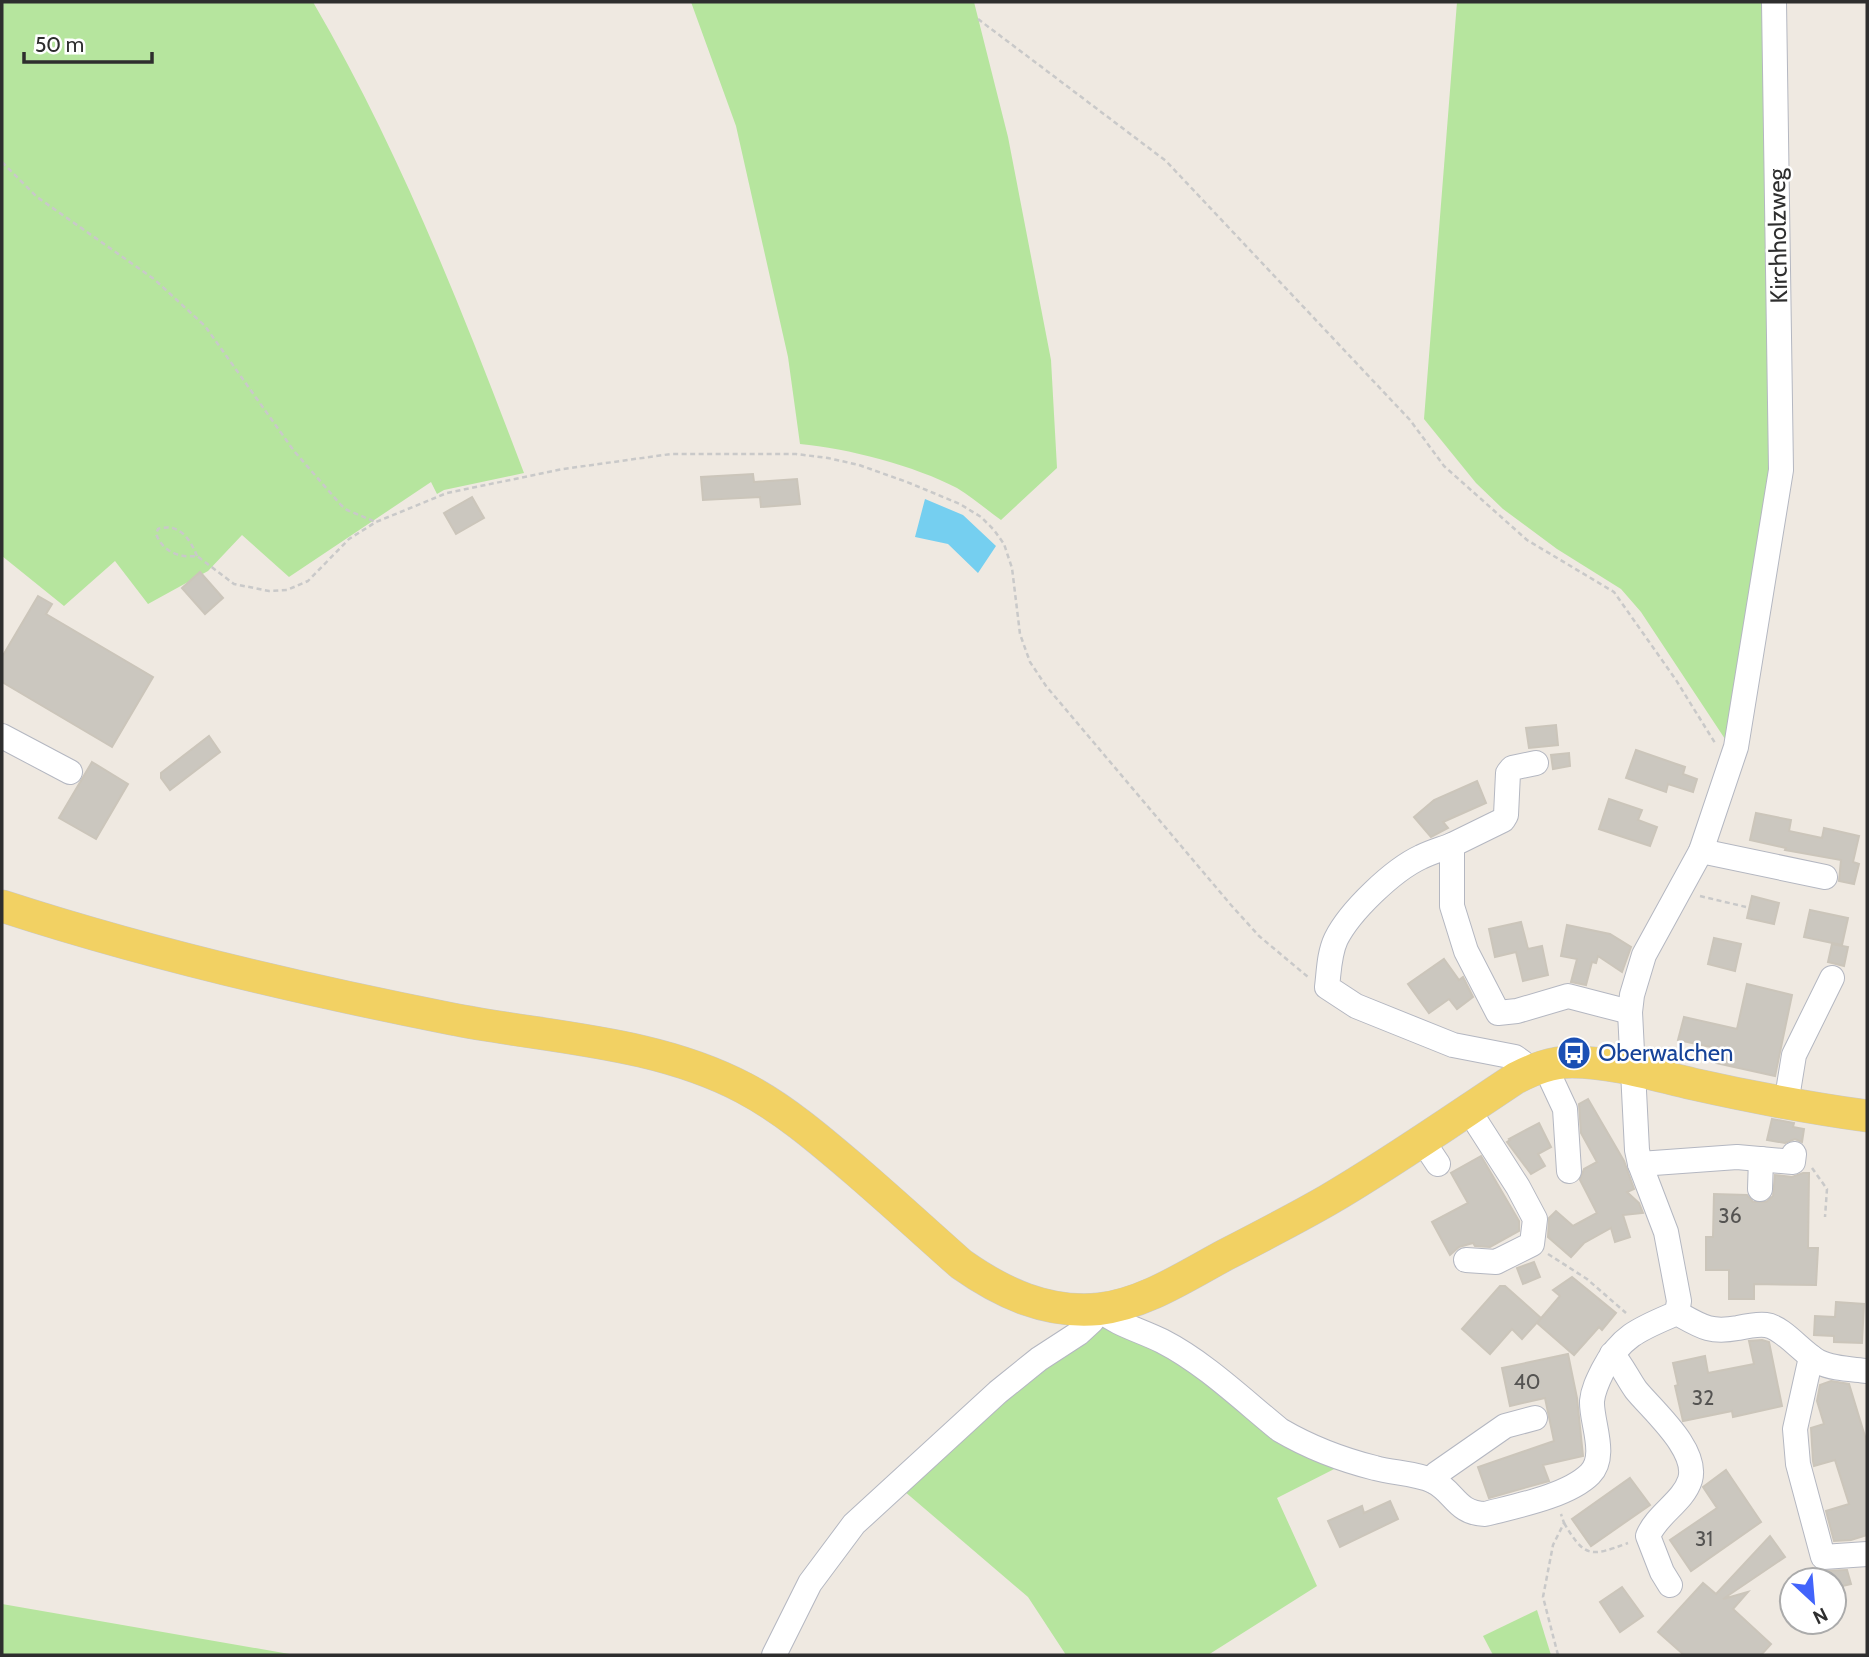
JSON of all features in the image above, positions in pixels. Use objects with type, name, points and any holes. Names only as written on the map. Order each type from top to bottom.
[{"type":"main road","points":[[2,906],[67,928],[242,975],[453,1019],[630,1049],[689,1064],[745,1089],[820,1140],[961,1264],[983,1279],[1027,1301],[1063,1308],[1098,1309],[1122,1304],[1179,1280],[1327,1200],[1430,1152],[1468,1110],[1539,1068],[1579,1062],[1633,1070],[1786,1104],[1867,1116]]},
{"type":"street","name":"Kirchholzweg","points":[[1677,1313],[1679,1301],[1666,1231],[1640,1164],[1630,1013],[1632,995],[1644,954],[1701,851],[1731,766],[1781,470],[1774,2]]},
{"type":"street","points":[[2,736],[70,772]]},
{"type":"street","points":[[1536,763],[1512,768],[1508,773],[1506,815],[1503,820],[1420,857],[1398,872],[1351,918],[1336,940],[1330,960],[1327,987],[1356,1006],[1453,1045],[1515,1057],[1539,1068],[1551,1079],[1564,1110],[1569,1171]]},
{"type":"street","points":[[1452,845],[1452,906],[1466,951],[1497,1013],[1517,1011],[1568,996],[1630,1013]]},
{"type":"street","points":[[1701,851],[1825,877]]},
{"type":"street","points":[[1786,1104],[1794,1055],[1832,978]]},
{"type":"street","points":[[1466,1260],[1496,1262],[1532,1244],[1535,1219],[1518,1187],[1468,1110]]},
{"type":"street","points":[[1640,1164],[1737,1157],[1793,1158]]},
{"type":"street","points":[[1760,1159],[1760,1189]]},
{"type":"street","points":[[774,1655],[810,1583],[854,1524],[998,1392],[1039,1359],[1079,1333],[1092,1321],[1098,1309],[1129,1328],[1162,1341],[1196,1363],[1293,1438],[1374,1468],[1433,1481],[1466,1511],[1475,1514],[1485,1514],[1556,1494],[1589,1475],[1598,1456],[1592,1400],[1597,1383],[1612,1354],[1624,1340],[1640,1329],[1677,1313],[1704,1329],[1718,1331],[1756,1325],[1775,1328],[1811,1357],[1831,1367],[1867,1371]]},
{"type":"street","points":[[1612,1354],[1636,1389],[1678,1438],[1689,1460],[1690,1480],[1685,1490],[1652,1527],[1648,1536],[1670,1585]]},
{"type":"street","points":[[1811,1357],[1795,1429],[1798,1464],[1823,1557],[1867,1554]]},
{"type":"street","points":[[1433,1481],[1436,1474],[1505,1426],[1535,1418]]},
{"type":"path","points":[[978,19],[1166,161],[1410,421],[1444,466],[1527,540],[1614,592],[1676,680],[1731,766]]},
{"type":"path","points":[[2,162],[37,197],[154,279],[205,326],[294,451],[341,505],[376,522]]},
{"type":"path","points":[[197,556],[186,558],[174,554],[159,542],[156,534],[158,529],[166,526],[183,532],[192,543],[197,556],[234,584],[269,591],[287,590],[307,581],[349,539],[376,522],[447,493],[563,469],[671,454],[796,454],[828,458],[907,482],[960,504],[981,517],[994,530],[1004,544],[1012,568],[1020,634],[1030,663],[1046,686],[1259,936],[1293,967],[1327,987]]},
{"type":"path","points":[[1681,888],[1708,899],[1746,907]]},
{"type":"path","points":[[1793,1158],[1811,1166],[1820,1176],[1826,1189],[1825,1217]]},
{"type":"path","points":[[1532,1244],[1587,1279],[1640,1329]]},
{"type":"path","points":[[1556,1494],[1564,1523],[1574,1540],[1587,1552],[1601,1553],[1648,1536]]},
{"type":"path","points":[[1558,1655],[1543,1597],[1553,1545],[1564,1523]]},
{"type":"green space","points":[[2,2],[313,2],[345,58],[402,174],[478,352],[524,473],[444,490],[437,494],[431,482],[289,577],[242,535],[208,571],[148,604],[115,561],[64,606],[2,556]]},
{"type":"green space","points":[[691,2],[974,2],[1008,137],[1051,360],[1057,468],[1001,520],[957,488],[921,472],[859,454],[800,444],[788,357],[736,126]]},
{"type":"green space","points":[[1457,2],[1774,2],[1781,436],[1727,742],[1641,612],[1621,589],[1557,549],[1503,509],[1476,483],[1424,419]]},
{"type":"green space","points":[[1108,1322],[1350,1461],[1277,1498],[1317,1586],[1208,1655],[1066,1655],[1028,1597],[897,1485],[1001,1385]]},
{"type":"green space","points":[[2,1604],[295,1655],[2,1655]]},
{"type":"green space","points":[[1537,1610],[1551,1655],[1493,1655],[1483,1636]]},
{"type":"water","points":[[925,499],[963,515],[996,546],[978,573],[948,544],[915,537]]},
{"type":"building","points":[[753,474],[754,482],[797,479],[800,504],[761,507],[760,497],[703,500],[701,477]]},
{"type":"building","points":[[472,497],[484,518],[456,534],[444,513]]},
{"type":"building","points":[[200,572],[223,598],[205,614],[182,588]]},
{"type":"building","points":[[38,596],[52,604],[46,614],[153,677],[112,747],[2,682],[2,657]]},
{"type":"building","points":[[1556,725],[1558,745],[1529,748],[1526,728]]},
{"type":"building","points":[[209,736],[220,752],[170,790],[161,778],[161,773]]},
{"type":"building","points":[[1636,750],[1685,767],[1683,774],[1697,779],[1693,792],[1668,784],[1666,792],[1626,778]]},
{"type":"building","points":[[1569,753],[1570,766],[1553,769],[1551,755]]},
{"type":"building","points":[[92,762],[128,784],[96,839],[59,818]]},
{"type":"building","points":[[1477,781],[1486,803],[1443,822],[1448,828],[1431,837],[1414,817],[1434,800]]},
{"type":"building","points":[[1609,799],[1642,810],[1638,820],[1657,827],[1650,846],[1599,829]]},
{"type":"building","points":[[1756,813],[1791,820],[1789,831],[1822,838],[1824,828],[1859,836],[1853,862],[1859,864],[1854,884],[1839,881],[1841,860],[1785,850],[1786,848],[1750,840]]},
{"type":"building","points":[[1752,896],[1779,903],[1774,924],[1747,918]]},
{"type":"building","points":[[1810,910],[1848,918],[1842,945],[1804,937]]},
{"type":"building","points":[[1521,922],[1528,949],[1542,946],[1548,975],[1523,981],[1516,952],[1495,957],[1489,929]]},
{"type":"building","points":[[1567,925],[1610,934],[1631,947],[1622,972],[1598,956],[1596,963],[1592,962],[1586,985],[1571,982],[1577,959],[1561,956]]},
{"type":"building","points":[[1714,938],[1741,944],[1735,971],[1708,964]]},
{"type":"building","points":[[1832,944],[1848,947],[1844,966],[1828,962]]},
{"type":"building","points":[[1444,959],[1459,980],[1463,977],[1473,997],[1457,1009],[1449,999],[1429,1013],[1408,984]]},
{"type":"building","points":[[1747,984],[1792,995],[1775,1076],[1716,1063],[1720,1049],[1678,1040],[1684,1017],[1737,1029]]},
{"type":"building","points":[[1588,1099],[1624,1161],[1634,1189],[1627,1192],[1639,1203],[1643,1213],[1623,1215],[1630,1237],[1615,1242],[1611,1228],[1584,1243],[1571,1257],[1548,1237],[1549,1218],[1556,1211],[1573,1226],[1597,1213],[1580,1180],[1584,1169],[1597,1162],[1581,1133],[1579,1104]]},
{"type":"building","points":[[1772,1119],[1794,1123],[1793,1127],[1804,1129],[1802,1142],[1795,1139],[1785,1143],[1767,1140]]},
{"type":"building","points":[[1539,1123],[1551,1147],[1538,1154],[1545,1166],[1531,1174],[1507,1142]]},
{"type":"building","points":[[1481,1156],[1519,1221],[1519,1231],[1490,1247],[1475,1246],[1473,1243],[1459,1247],[1450,1255],[1432,1222],[1468,1203],[1451,1173]]},
{"type":"building","points":[[1809,1173],[1808,1248],[1818,1248],[1816,1285],[1754,1284],[1754,1299],[1729,1299],[1729,1270],[1706,1270],[1706,1237],[1713,1237],[1714,1194],[1747,1195],[1753,1202],[1766,1202],[1773,1196],[1775,1175],[1792,1177]]},
{"type":"building","points":[[1534,1262],[1540,1277],[1523,1284],[1517,1268]]},
{"type":"building","points":[[1572,1277],[1616,1313],[1602,1330],[1599,1327],[1574,1355],[1537,1323],[1560,1296],[1553,1290]]},
{"type":"building","points":[[1500,1286],[1505,1286],[1541,1318],[1522,1339],[1512,1329],[1490,1354],[1462,1329]]},
{"type":"building","points":[[1836,1302],[1864,1304],[1862,1343],[1834,1342],[1834,1336],[1814,1335],[1815,1316],[1835,1317]]},
{"type":"building","points":[[1749,1341],[1769,1342],[1782,1406],[1733,1417],[1732,1411],[1683,1421],[1673,1363],[1705,1356],[1708,1373],[1754,1364]]},
{"type":"building","points":[[1568,1354],[1577,1398],[1583,1456],[1543,1465],[1549,1481],[1489,1498],[1478,1467],[1554,1441],[1545,1398],[1510,1406],[1502,1368]]},
{"type":"building","points":[[1831,1381],[1849,1384],[1867,1443],[1867,1535],[1851,1540],[1834,1541],[1826,1511],[1849,1504],[1835,1460],[1814,1466],[1813,1461],[1811,1428],[1824,1424],[1817,1401],[1820,1385]]},
{"type":"building","points":[[1726,1470],[1761,1522],[1691,1571],[1670,1540],[1717,1508],[1703,1487]]},
{"type":"building","points":[[1630,1478],[1650,1505],[1591,1546],[1572,1519]]},
{"type":"building","points":[[1390,1501],[1398,1519],[1340,1547],[1328,1521],[1362,1506],[1364,1513]]},
{"type":"building","points":[[1770,1536],[1785,1557],[1723,1599],[1748,1592],[1733,1609],[1771,1644],[1761,1655],[1684,1655],[1658,1632],[1703,1583],[1716,1594]]},
{"type":"building","points":[[1622,1587],[1643,1616],[1620,1632],[1600,1602]]},
{"type":"place","name":"Oberwalchen","points":[[1574,1053]]}]
